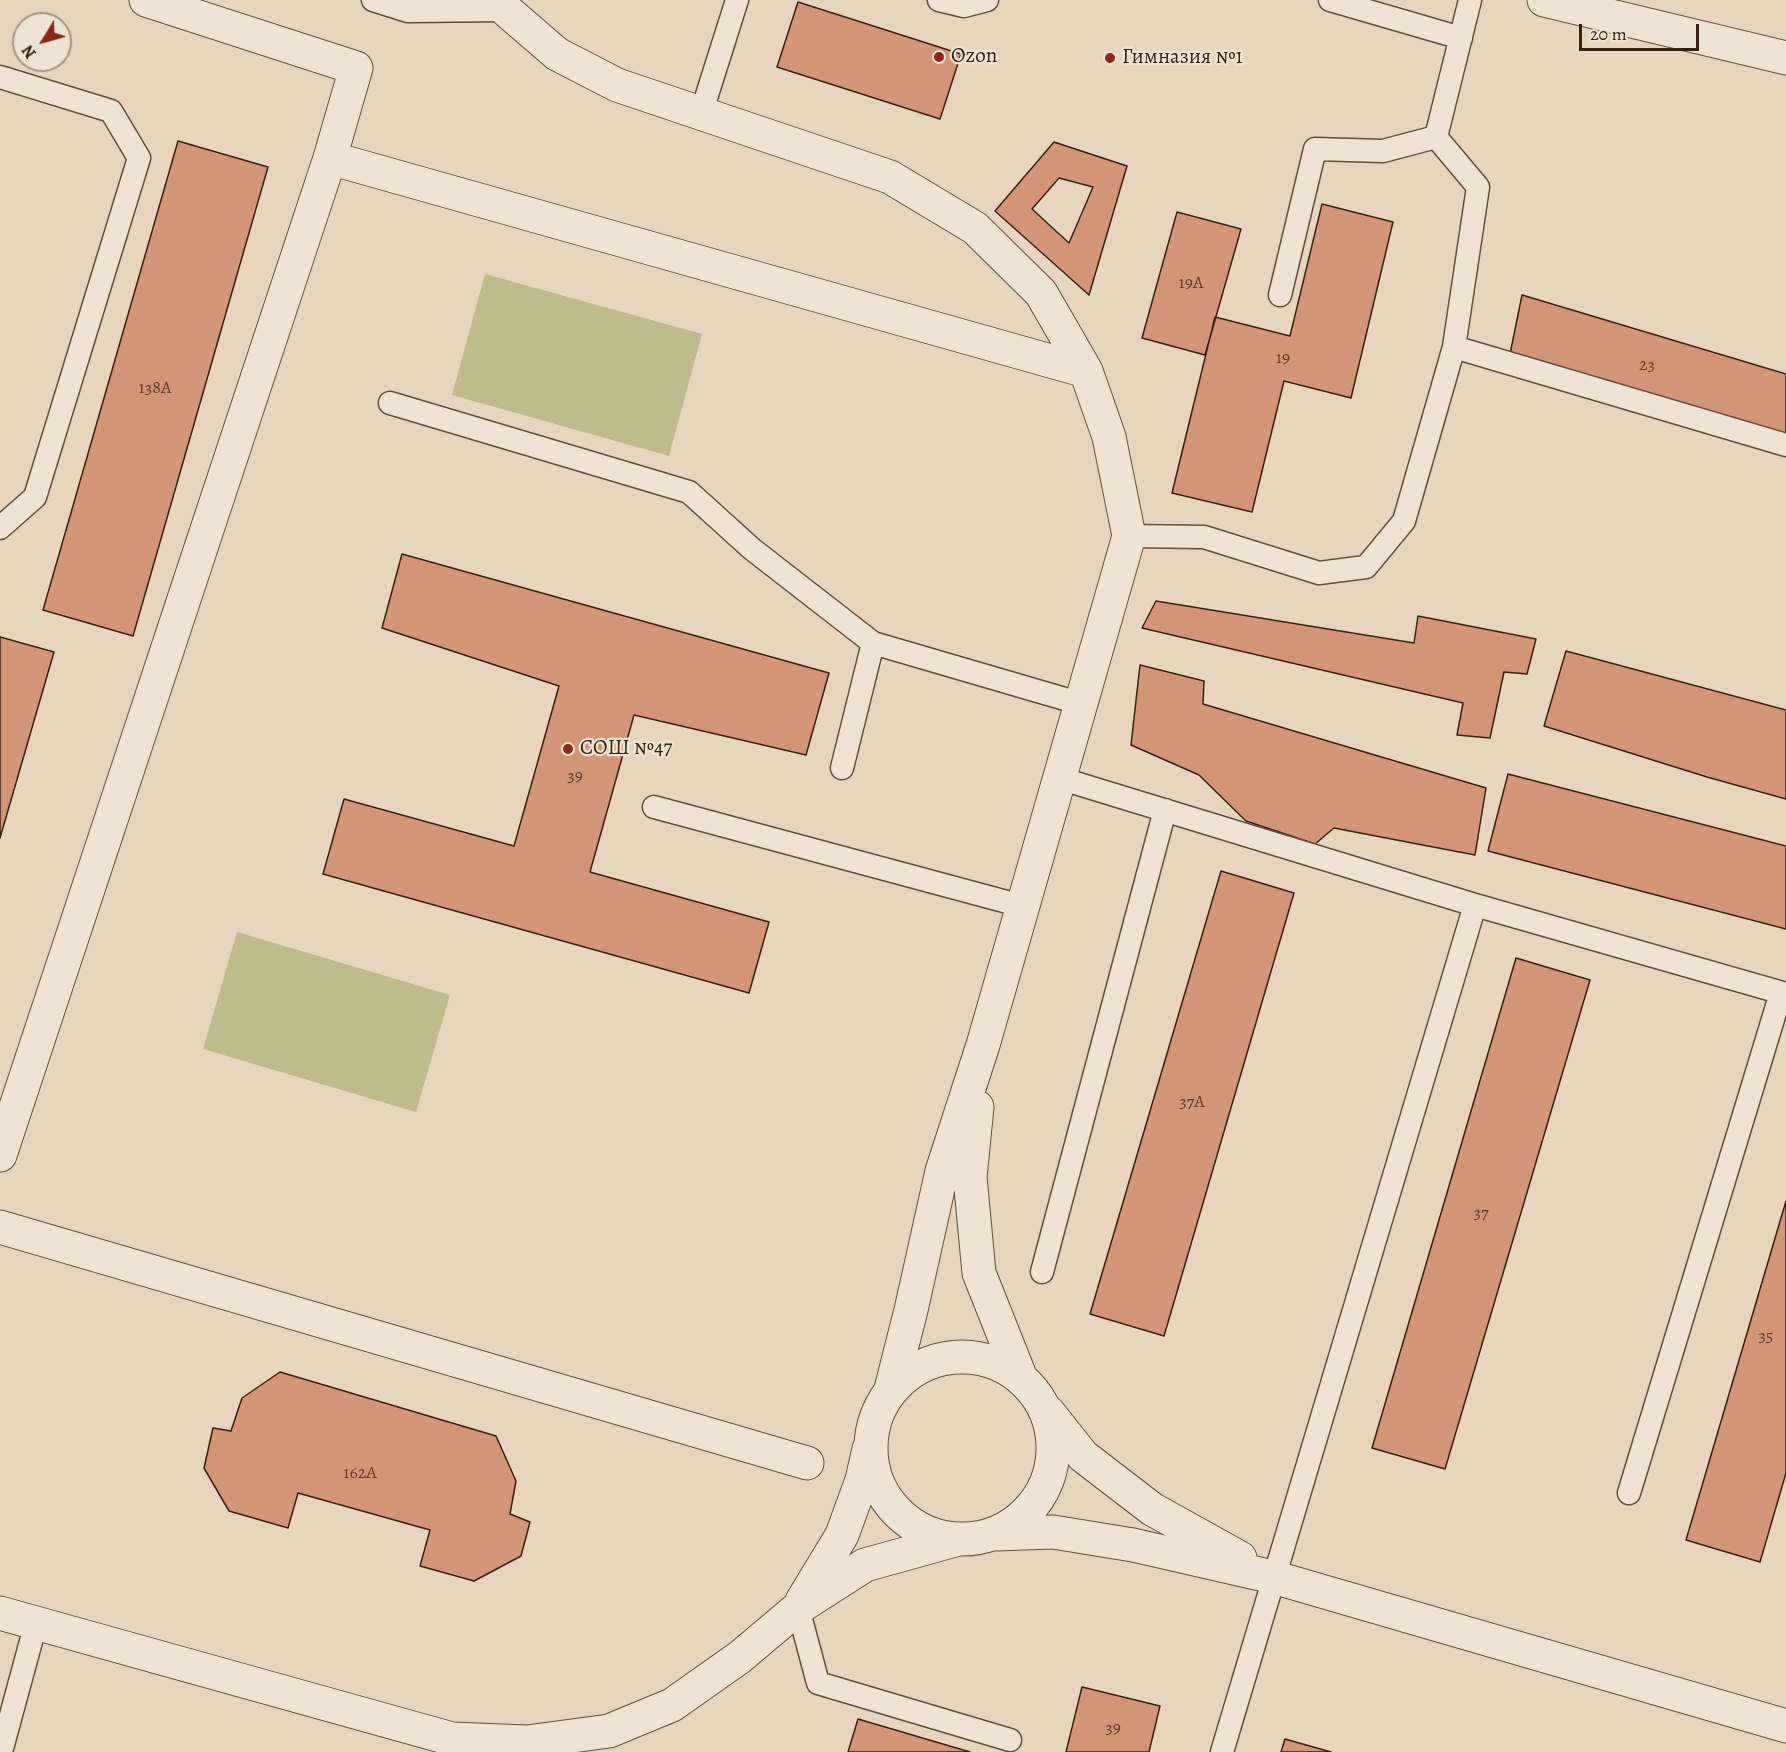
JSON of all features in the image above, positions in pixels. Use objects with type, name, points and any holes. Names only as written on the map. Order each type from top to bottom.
[{"type":"street","points":[[0,1155],[330,158],[356,68],[146,0]]},
{"type":"street","points":[[1544,0],[1786,58]]},
{"type":"street","points":[[504,5],[557,54],[617,85],[890,177],[975,228],[1041,293],[1086,371],[1109,437],[1129,536],[983,1046],[942,1171],[891,1389]]},
{"type":"street","points":[[330,158],[1086,371]]},
{"type":"street","points":[[983,1046],[970,1177],[979,1273],[1020,1376]]},
{"type":"street","points":[[0,1227],[807,1463]]},
{"type":"street","points":[[798,1608],[842,1535],[862,1480],[878,1410],[891,1389],[913,1370],[939,1359],[967,1356],[995,1362],[1020,1376],[1035,1392],[1046,1410],[1083,1456],[1152,1509],[1273,1577]]},
{"type":"street","points":[[996,1534],[1022,1518],[1041,1496],[1052,1468],[1053,1439],[1046,1410]]},
{"type":"street","points":[[870,1441],[871,1458],[880,1489],[898,1515],[925,1532],[955,1540]]},
{"type":"street","points":[[0,1613],[452,1739],[527,1742],[609,1731],[672,1706],[740,1657],[798,1608],[866,1565],[955,1540],[976,1539],[996,1534],[1053,1532],[1133,1545],[1273,1577],[1786,1726]]},
{"type":"lane","points":[[373,0],[408,11],[504,5]]},
{"type":"lane","points":[[701,114],[736,0]]},
{"type":"lane","points":[[939,0],[964,6],[987,0]]},
{"type":"lane","points":[[1330,0],[1461,38]]},
{"type":"lane","points":[[1436,137],[1470,0]]},
{"type":"lane","points":[[0,77],[111,111],[139,158],[35,497],[0,528]]},
{"type":"lane","points":[[1280,295],[1315,149],[1383,152],[1436,137]]},
{"type":"lane","points":[[1129,536],[1204,537],[1319,573],[1366,567],[1404,521],[1454,347],[1478,187],[1436,137]]},
{"type":"lane","points":[[1454,347],[1786,445]]},
{"type":"lane","points":[[390,404],[689,492],[752,549],[873,643],[1082,704]]},
{"type":"lane","points":[[842,768],[873,643]]},
{"type":"lane","points":[[1059,778],[1475,905],[1783,994],[1629,1492]]},
{"type":"lane","points":[[654,807],[1022,906]]},
{"type":"lane","points":[[1042,1272],[1165,810]]},
{"type":"lane","points":[[1222,1752],[1475,905]]},
{"type":"lane","points":[[798,1608],[818,1683],[1010,1740]]},
{"type":"lane","points":[[2,1752],[36,1623]]},
{"type":"shaded area","points":[[485,274],[702,334],[669,456],[452,395]]},
{"type":"shaded area","points":[[237,932],[450,995],[416,1112],[203,1049]]},
{"type":"building","points":[[798,2],[961,54],[940,119],[777,67]]},
{"type":"building","points":[[178,141],[268,167],[133,636],[43,610]]},
{"type":"building","points":[[1054,142],[1127,166],[1089,295],[995,211]],"holes":[[[1059,178],[1093,187],[1069,243],[1032,209]]]},
{"type":"building","points":[[1322,204],[1393,222],[1351,398],[1284,381],[1252,512],[1172,493],[1215,317],[1290,336]]},
{"type":"building","points":[[1177,212],[1241,229],[1205,355],[1142,338]]},
{"type":"building","points":[[1522,295],[1786,374],[1786,443],[1509,359]]},
{"type":"building","points":[[402,554],[829,673],[806,755],[634,715],[590,872],[769,922],[749,993],[323,874],[344,799],[514,846],[559,686],[382,628]]},
{"type":"building","points":[[1156,601],[1414,643],[1418,616],[1536,639],[1527,674],[1504,672],[1490,738],[1457,735],[1463,703],[1142,628]]},
{"type":"building","points":[[0,637],[54,652],[0,838]]},
{"type":"building","points":[[1566,651],[1786,710],[1786,799],[1544,726]]},
{"type":"building","points":[[1140,665],[1204,681],[1203,704],[1486,788],[1475,855],[1334,828],[1315,844],[1246,821],[1199,775],[1131,745]]},
{"type":"building","points":[[1508,774],[1786,846],[1786,929],[1488,851]]},
{"type":"building","points":[[1221,871],[1294,893],[1164,1336],[1090,1314]]},
{"type":"building","points":[[1516,958],[1590,980],[1445,1469],[1372,1448]]},
{"type":"building","points":[[1786,1201],[1786,1473],[1760,1562],[1686,1540]]},
{"type":"building","points":[[280,1372],[496,1436],[516,1481],[510,1514],[530,1522],[521,1556],[474,1581],[420,1566],[430,1530],[298,1493],[288,1528],[229,1511],[204,1468],[213,1428],[231,1431],[242,1398]]},
{"type":"building","points":[[1082,1687],[1160,1706],[1149,1752],[1066,1752]]},
{"type":"building","points":[[858,1719],[970,1752],[848,1752]]},
{"type":"building","points":[[1285,1739],[1331,1752],[1281,1752]]},
{"type":"place","name":"Ozon","points":[[939,57]]},
{"type":"place","name":"Гимназия №1","points":[[1110,58]]},
{"type":"place","name":"СОШ №47","points":[[568,749]]}]
